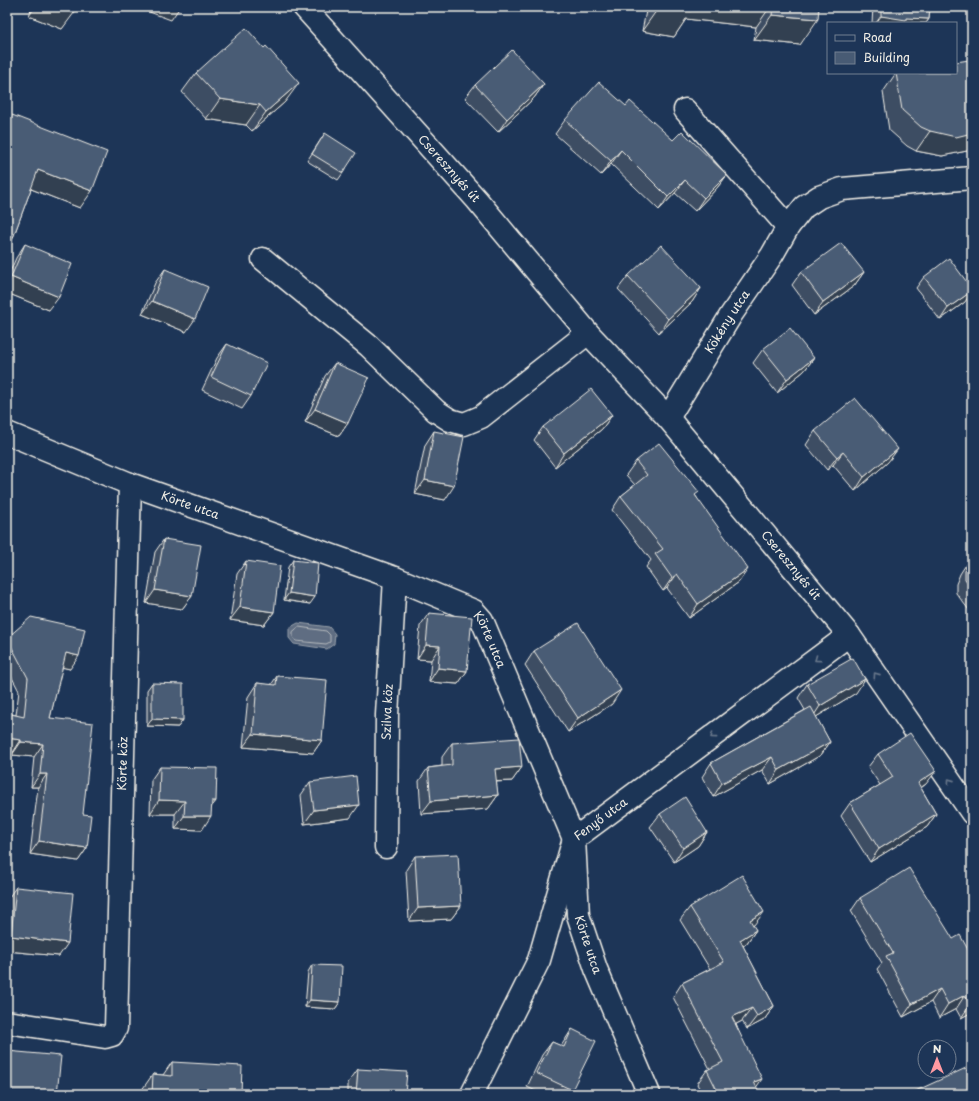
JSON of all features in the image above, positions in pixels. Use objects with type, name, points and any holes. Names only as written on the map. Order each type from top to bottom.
[{"type":"street","name":"Cseresznyés út","points":[[304,7],[477,200],[588,334],[668,418],[848,635],[972,812]]},
{"type":"street","points":[[685,110],[788,227]]},
{"type":"street","name":"Kökény utca","points":[[668,418],[731,315],[772,255],[788,227],[804,207],[819,197],[842,189],[972,178]]},
{"type":"street","points":[[263,259],[369,346],[436,412],[450,420],[464,424],[481,417],[588,334]]},
{"type":"street","name":"Körte utca","points":[[8,436],[130,484],[395,578],[474,612],[482,620],[574,839],[578,915],[596,968],[649,1094]]},
{"type":"street","name":"Körte köz","points":[[7,1022],[106,1037],[112,1035],[116,1028],[130,484]]},
{"type":"street","name":"Szilva köz","points":[[386,847],[387,716],[395,578]]},
{"type":"street","name":"Fenyő utca","points":[[472,1094],[539,960],[574,839],[848,635]]},
{"type":"water","points":[[298,623],[329,627],[335,634],[334,644],[327,649],[294,644],[289,638],[289,628]]},
{"type":"building","points":[[58,7],[76,7],[74,13]]},
{"type":"building","points":[[669,7],[692,7],[691,11]]},
{"type":"building","points":[[773,7],[819,7],[818,19],[772,15]]},
{"type":"building","points":[[881,7],[930,7],[929,19],[906,18],[906,20],[881,16]]},
{"type":"building","points":[[246,28],[264,48],[266,46],[299,83],[266,112],[260,105],[220,99],[196,73]]},
{"type":"building","points":[[512,50],[544,84],[507,119],[475,85]]},
{"type":"building","points":[[969,60],[972,83],[972,133],[956,137],[930,131],[921,127],[902,110],[896,74],[957,74],[957,62]]},
{"type":"building","points":[[599,82],[626,106],[630,101],[673,140],[682,131],[727,175],[704,198],[685,180],[668,197],[621,150],[611,161],[565,120]]},
{"type":"building","points":[[7,113],[107,152],[92,191],[38,170],[10,246],[7,244]]},
{"type":"building","points":[[325,133],[356,153],[343,173],[312,154]]},
{"type":"building","points":[[841,243],[864,272],[823,302],[801,272]]},
{"type":"building","points":[[25,244],[72,264],[59,297],[11,277]]},
{"type":"building","points":[[661,245],[701,288],[668,319],[628,276]]},
{"type":"building","points":[[949,258],[972,291],[948,308],[924,277]]},
{"type":"building","points":[[165,269],[208,287],[195,319],[152,301]]},
{"type":"building","points":[[790,328],[814,358],[787,379],[763,349]]},
{"type":"building","points":[[227,344],[267,363],[251,396],[211,377]]},
{"type":"building","points":[[335,363],[369,378],[348,423],[315,409]]},
{"type":"building","points":[[591,389],[612,415],[564,453],[543,427]]},
{"type":"building","points":[[855,398],[898,449],[864,477],[843,452],[837,457],[815,431]]},
{"type":"building","points":[[434,431],[464,437],[454,486],[425,480]]},
{"type":"building","points":[[659,443],[699,492],[695,495],[748,569],[698,604],[677,574],[672,578],[655,554],[663,549],[621,496],[647,475],[636,461]]},
{"type":"building","points":[[164,539],[201,545],[192,596],[155,590]]},
{"type":"building","points":[[972,559],[972,588],[965,579],[965,570],[969,560]]},
{"type":"building","points":[[293,560],[318,563],[315,597],[289,593]]},
{"type":"building","points":[[246,561],[280,566],[274,612],[240,607]]},
{"type":"building","points":[[429,613],[472,617],[467,671],[438,668],[440,646],[426,645]]},
{"type":"building","points":[[31,617],[85,629],[79,656],[66,653],[50,718],[93,723],[83,814],[91,815],[87,848],[39,841],[47,774],[40,774],[43,744],[21,742],[21,740],[7,738],[7,713],[24,717],[28,678],[7,638]]},
{"type":"building","points":[[578,623],[621,690],[578,718],[534,651]]},
{"type":"building","points":[[853,658],[865,679],[820,706],[807,684]]},
{"type":"building","points":[[277,676],[327,680],[322,740],[253,734],[257,683],[276,685]]},
{"type":"building","points":[[152,683],[183,684],[183,720],[152,719]]},
{"type":"building","points":[[811,707],[830,742],[779,770],[772,757],[722,783],[711,763]]},
{"type":"building","points":[[910,733],[936,771],[918,783],[936,814],[879,849],[850,803],[893,777],[878,754]]},
{"type":"building","points":[[519,738],[522,767],[495,769],[498,795],[431,801],[428,768],[452,765],[452,743]]},
{"type":"building","points":[[160,767],[217,768],[216,801],[212,801],[211,816],[184,816],[185,801],[159,800]]},
{"type":"building","points":[[356,776],[359,805],[314,810],[310,782]]},
{"type":"building","points":[[685,797],[707,832],[683,848],[660,814]]},
{"type":"building","points":[[458,854],[461,906],[418,908],[415,856]]},
{"type":"building","points":[[909,868],[953,939],[960,935],[972,957],[972,1004],[970,1005],[965,995],[948,1004],[940,989],[912,1004],[886,956],[893,953],[860,898]]},
{"type":"building","points":[[742,875],[764,912],[750,920],[756,930],[740,940],[774,1006],[757,1016],[752,1008],[732,1017],[762,1079],[754,1082],[760,1094],[719,1094],[707,1070],[723,1062],[682,983],[724,962],[690,907]]},
{"type":"building","points":[[16,887],[73,893],[68,943],[11,936]]},
{"type":"building","points":[[312,965],[342,966],[340,1002],[310,1000]]},
{"type":"building","points":[[572,1029],[596,1041],[572,1090],[536,1073],[552,1042],[564,1047]]},
{"type":"building","points":[[7,1051],[61,1056],[57,1094],[7,1094]]},
{"type":"building","points":[[172,1062],[242,1066],[241,1094],[152,1094],[153,1074],[172,1076]]},
{"type":"building","points":[[966,1068],[972,1081],[972,1094],[909,1094],[942,1079],[957,1079],[957,1072]]},
{"type":"building","points":[[358,1069],[407,1072],[405,1094],[356,1094]]}]
